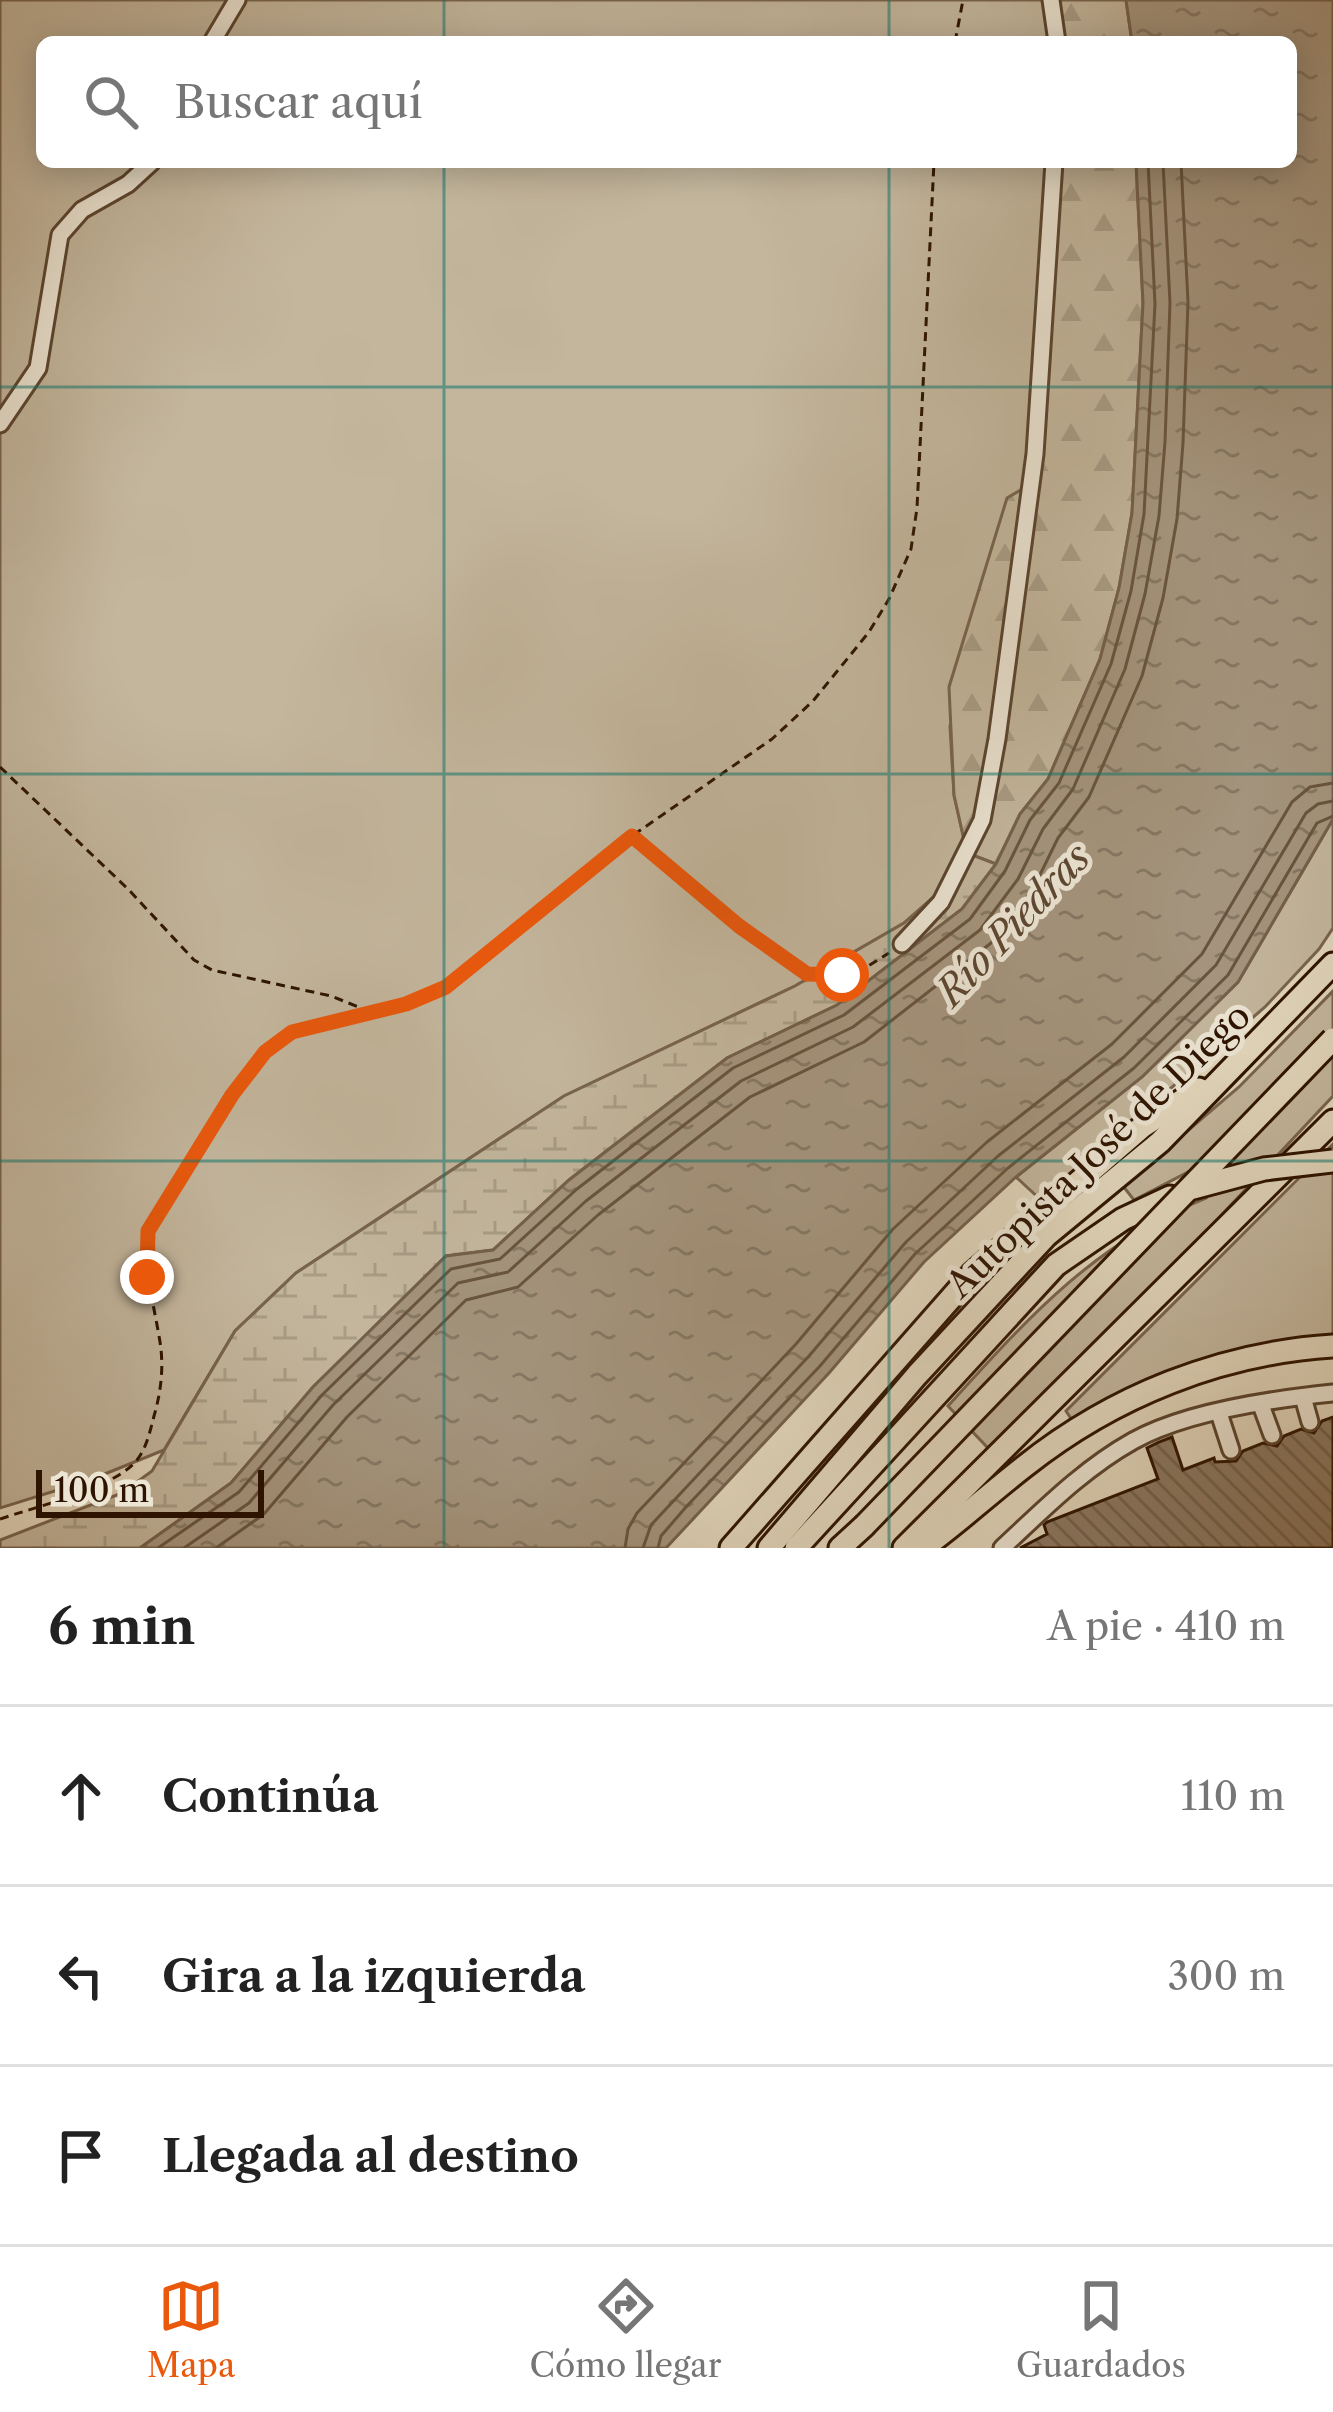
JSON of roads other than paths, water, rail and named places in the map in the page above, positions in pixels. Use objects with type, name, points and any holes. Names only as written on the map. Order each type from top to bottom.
[{"type":"highway","name":"Autopista José de Diego","points":[[769,1548],[917,1375],[1046,1236],[1160,1142],[1333,964]]},
{"type":"highway","points":[[840,1548],[1333,1039]]},
{"type":"highway","points":[[731,1548],[973,1273],[1142,1127],[1240,1062]]},
{"type":"highway","points":[[904,1548],[1333,1121]]},
{"type":"highway","points":[[796,1548],[1056,1265],[1123,1219],[1170,1197],[1221,1178],[1333,1161]]},
{"type":"highway","points":[[923,1548],[1027,1464],[1107,1410],[1179,1377],[1242,1359],[1333,1346]]},
{"type":"lane","points":[[216,36],[237,0]]},
{"type":"lane","points":[[1051,0],[1056,36]]},
{"type":"lane","points":[[0,424],[38,368],[59,235],[82,210],[128,184],[145,168]]},
{"type":"lane","points":[[902,944],[940,902],[982,820],[1034,454],[1054,168]]},
{"type":"lane","points":[[1002,1548],[1074,1481],[1135,1439],[1219,1413],[1333,1393]]},
{"type":"lane","points":[[1303,1397],[1310,1422]]},
{"type":"lane","points":[[1261,1405],[1272,1435]]},
{"type":"lane","points":[[1219,1413],[1231,1450]]},
{"type":"water","name":"Río Piedras","points":[[1126,0],[1333,0],[1333,819],[1238,982],[1142,1077],[1016,1177],[924,1262],[829,1373],[666,1548],[140,1548],[231,1483],[313,1387],[446,1256],[493,1250],[569,1180],[727,1058],[837,1005],[962,909],[996,864],[1020,814],[1048,779],[1100,659],[1119,588],[1132,513],[1143,303],[1136,168],[1297,168],[1297,36],[1131,36]]}]
